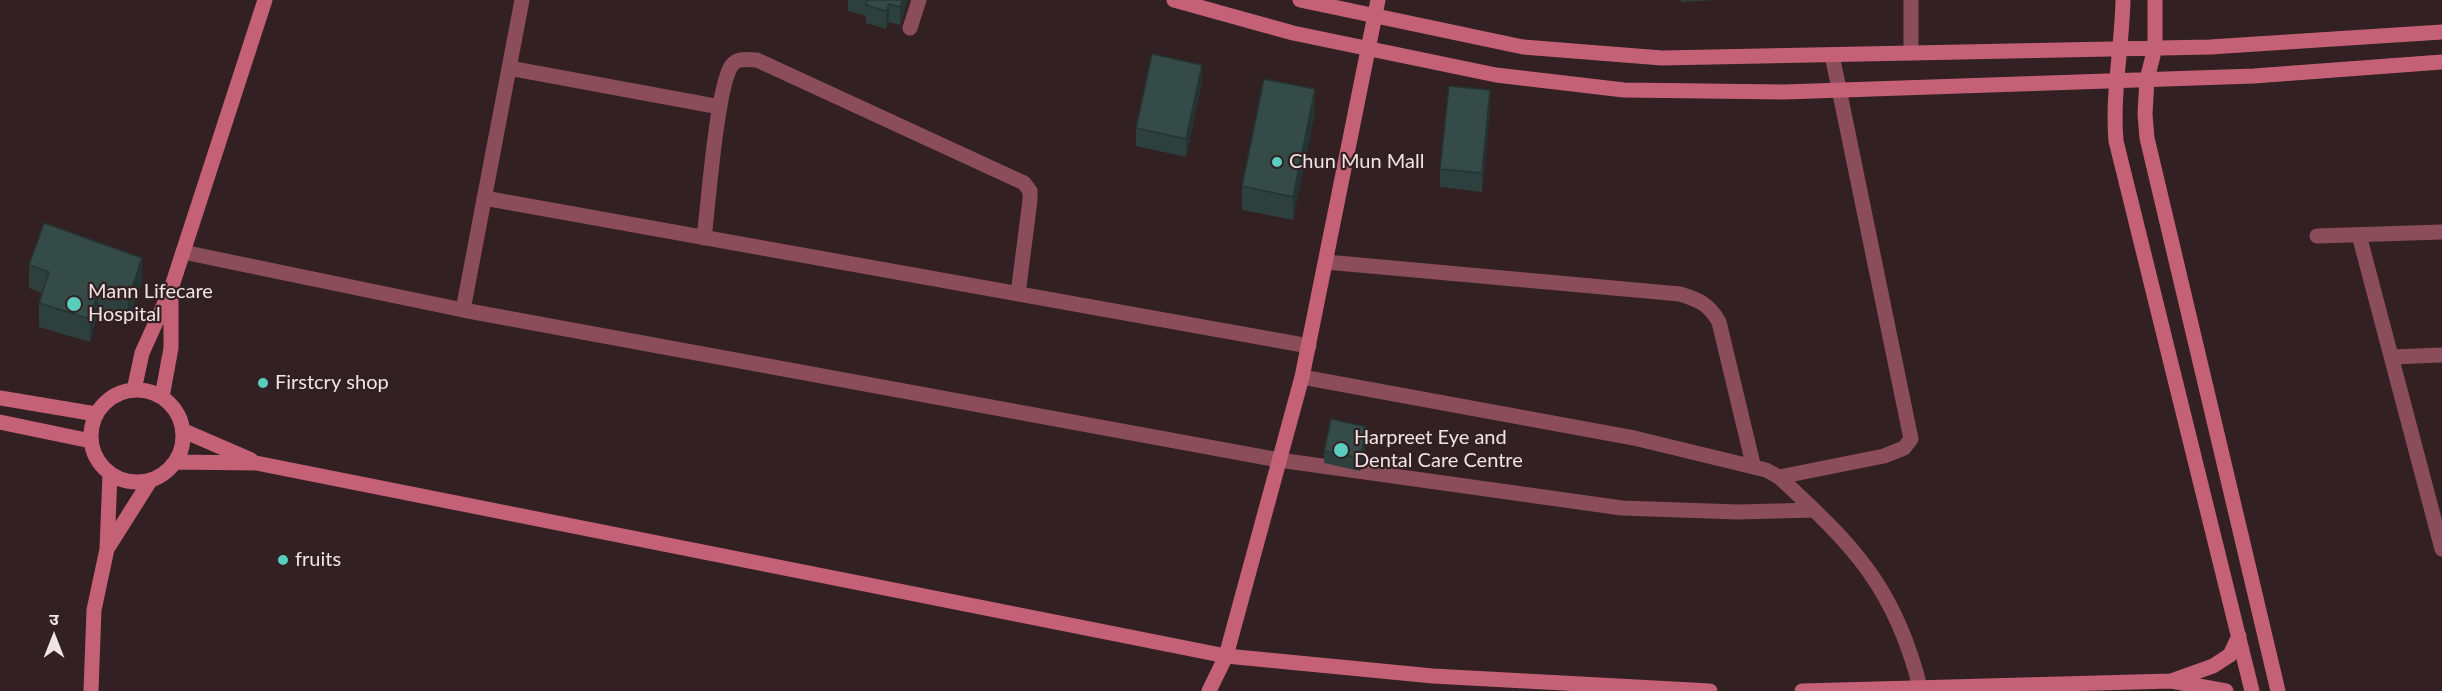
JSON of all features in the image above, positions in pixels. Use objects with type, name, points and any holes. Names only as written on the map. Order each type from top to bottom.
[{"type":"street","points":[[134,390],[142,353],[171,289],[265,0]]},
{"type":"street","points":[[463,310],[522,0]]},
{"type":"street","points":[[910,28],[919,0]]},
{"type":"street","points":[[1174,0],[1293,33],[1496,75],[1624,90],[1840,90],[2148,80],[2442,62]]},
{"type":"street","points":[[1300,0],[1523,47],[1662,58],[2210,47],[2442,32]]},
{"type":"street","points":[[1209,691],[1226,656],[1302,377],[1378,0]]},
{"type":"street","points":[[1911,0],[1911,53]]},
{"type":"street","points":[[2123,0],[2116,141],[2252,691]]},
{"type":"street","points":[[2155,0],[2154,48],[2145,114],[2147,138],[2278,691]]},
{"type":"street","points":[[1779,477],[1884,456],[1904,448],[1911,439],[1911,428],[1832,55]]},
{"type":"street","points":[[704,238],[720,107],[732,65],[741,59],[758,60],[1024,183],[1030,191],[1030,200],[1018,294]]},
{"type":"street","points":[[509,68],[720,107]]},
{"type":"street","points":[[484,198],[1309,346]]},
{"type":"street","points":[[2317,236],[2442,232]]},
{"type":"street","points":[[2359,235],[2442,549]]},
{"type":"street","points":[[183,252],[463,310],[1279,460],[1622,508],[1738,512],[1814,510]]},
{"type":"street","points":[[1326,262],[1680,294],[1703,302],[1712,310],[1719,322],[1753,464]]},
{"type":"street","points":[[162,397],[171,348],[171,289]]},
{"type":"street","points":[[2393,357],[2442,355]]},
{"type":"street","points":[[1302,377],[1622,436],[1753,464],[1779,477],[1851,545],[1879,583],[1896,614],[1921,690]]},
{"type":"street","points":[[134,390],[162,397],[173,406],[184,431],[183,445],[176,462],[167,472],[150,481],[137,483],[121,480],[100,465],[91,441],[91,428],[96,414],[106,402],[119,394],[134,390]]},
{"type":"street","points":[[0,398],[96,414]]},
{"type":"street","points":[[0,422],[91,441]]},
{"type":"street","points":[[184,431],[256,463]]},
{"type":"street","points":[[176,462],[256,463],[1226,656],[1433,676],[1710,691]]},
{"type":"street","points":[[91,691],[94,610],[107,549],[110,474]]},
{"type":"street","points":[[107,549],[150,481]]},
{"type":"street","points":[[1802,691],[2128,687],[2171,681],[2212,666],[2230,655],[2239,636]]},
{"type":"street","points":[[2171,681],[2226,691]]},
{"type":"building","points":[[867,0],[903,0],[900,7],[889,4],[886,11],[866,5]]},
{"type":"building","points":[[1152,54],[1202,65],[1186,139],[1136,128]]},
{"type":"building","points":[[1264,79],[1315,89],[1293,197],[1242,186]]},
{"type":"building","points":[[1449,86],[1490,90],[1482,173],[1440,169]]},
{"type":"building","points":[[44,223],[142,258],[128,300],[98,290],[90,319],[39,303],[49,272],[29,265]]},
{"type":"building","points":[[1331,419],[1367,427],[1360,458],[1324,451]]},
{"type":"place","name":"Chun Mun Mall","points":[[1277,162]]},
{"type":"place","name":"Mann Lifecare Hospital","points":[[74,304]]},
{"type":"place","name":"Firstcry shop","points":[[263,383]]},
{"type":"place","name":"Harpreet Eye and Dental Care Centre","points":[[1341,450]]},
{"type":"place","name":"fruits","points":[[283,560]]}]
